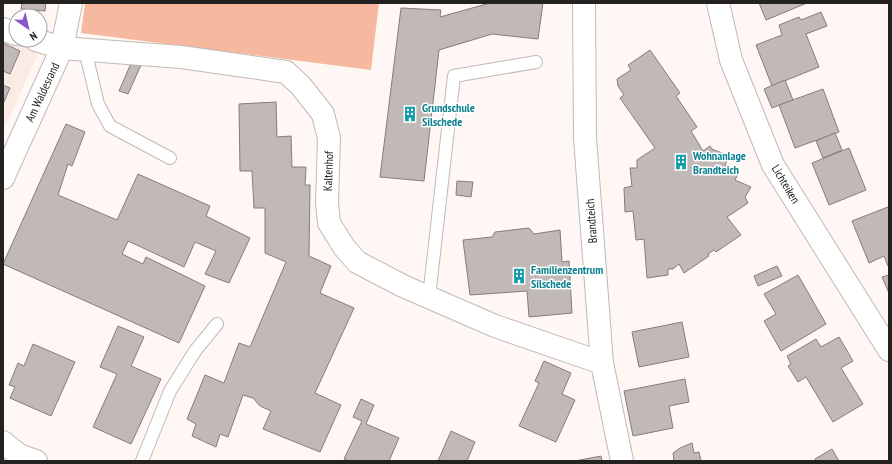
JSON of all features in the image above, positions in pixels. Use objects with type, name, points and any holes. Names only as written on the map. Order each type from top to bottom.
[{"type":"street","name":"Am Waldesrand","points":[[3,178],[62,48],[71,3]]},
{"type":"street","name":"Brandteich","points":[[584,3],[585,138],[602,363],[622,461]]},
{"type":"street","name":"Lichteiken","points":[[718,3],[731,60],[773,165],[889,350]]},
{"type":"street","name":"Kaltenhof","points":[[48,44],[62,48],[181,57],[286,72],[301,86],[323,114],[329,138],[327,203],[328,223],[344,247],[357,262],[403,286],[495,326],[602,363]]},
{"type":"street","points":[[3,442],[19,455],[36,461]]},
{"type":"lane","points":[[84,50],[98,104],[110,126],[170,158]]},
{"type":"lane","points":[[429,297],[454,76],[536,62]]},
{"type":"lane","points":[[142,461],[170,391],[195,351],[217,324]]},
{"type":"shaded area","points":[[85,3],[379,3],[371,70],[81,33]]},
{"type":"shaded area","points":[[3,16],[8,18],[8,48],[41,48],[3,131]]},
{"type":"building","points":[[22,3],[46,3],[45,8],[21,8]]},
{"type":"building","name":"Grundschule Silschede","points":[[490,3],[543,3],[538,39],[492,34],[439,50],[424,181],[380,177],[401,8],[441,10],[440,17]]},
{"type":"building","points":[[759,3],[807,3],[766,20]]},
{"type":"building","points":[[821,12],[827,26],[806,34],[819,67],[772,86],[756,45],[782,35],[779,25],[799,17],[801,20]]},
{"type":"building","points":[[3,43],[8,45],[8,48],[14,48],[20,51],[10,74],[3,71]]},
{"type":"building","name":"Wohnanlage Brandteich","points":[[650,50],[680,93],[676,96],[697,127],[691,131],[703,151],[710,146],[712,149],[729,156],[725,165],[739,172],[735,180],[751,187],[745,197],[748,203],[727,217],[741,235],[716,252],[714,250],[708,254],[709,256],[684,273],[679,264],[673,269],[668,269],[668,275],[647,278],[644,239],[636,240],[633,211],[625,212],[624,188],[632,186],[630,168],[637,168],[637,160],[655,148],[620,98],[624,95],[618,86],[617,79],[631,70],[628,65]]},
{"type":"building","points":[[132,61],[141,65],[128,94],[119,91]]},
{"type":"building","points":[[785,80],[793,100],[772,108],[764,89]]},
{"type":"building","points":[[3,85],[10,88],[3,104]]},
{"type":"building","points":[[823,89],[839,132],[795,148],[779,105]]},
{"type":"building","points":[[276,102],[277,137],[291,136],[292,167],[306,167],[305,185],[310,185],[309,256],[331,266],[320,293],[354,308],[315,393],[341,405],[320,452],[263,429],[271,411],[260,406],[253,398],[243,395],[228,437],[220,434],[216,447],[192,436],[196,424],[187,419],[205,375],[224,383],[239,343],[250,347],[286,262],[265,253],[265,208],[254,208],[252,171],[240,171],[239,104]]},
{"type":"building","points":[[66,124],[85,132],[72,166],[68,164],[58,195],[117,220],[138,174],[210,206],[206,216],[250,238],[229,283],[205,274],[216,251],[195,242],[184,267],[128,241],[122,254],[143,264],[146,257],[205,286],[179,343],[3,264]]},
{"type":"building","points":[[835,133],[842,150],[823,158],[816,141]]},
{"type":"building","points":[[849,148],[866,190],[829,205],[812,163]]},
{"type":"building","points":[[457,181],[473,182],[471,197],[456,195]]},
{"type":"building","points":[[888,207],[889,265],[888,266],[884,256],[869,263],[852,221]]},
{"type":"building","name":"Familienzentrum Silschede","points":[[529,228],[534,234],[560,230],[562,262],[569,261],[572,313],[529,317],[527,291],[470,295],[463,240],[492,237],[495,232]]},
{"type":"building","points":[[777,266],[782,276],[758,286],[754,276]]},
{"type":"building","points":[[798,275],[826,324],[781,351],[764,321],[776,314],[764,294]]},
{"type":"building","points":[[889,275],[889,293],[882,277]]},
{"type":"building","points":[[682,322],[689,357],[639,367],[632,332]]},
{"type":"building","points":[[118,326],[144,337],[131,366],[161,379],[131,444],[93,427],[117,374],[100,367]]},
{"type":"building","points":[[839,337],[853,361],[841,368],[863,404],[833,422],[806,377],[798,382],[788,366],[791,364],[787,356],[816,339],[821,347]]},
{"type":"building","points":[[33,344],[75,362],[51,416],[10,398],[15,387],[9,385],[18,363],[24,366]]},
{"type":"building","points":[[544,361],[571,373],[562,394],[575,400],[556,442],[519,426],[539,383],[535,381]]},
{"type":"building","points":[[685,379],[689,402],[669,406],[673,428],[633,436],[624,391]]},
{"type":"building","points":[[361,399],[374,405],[366,424],[399,438],[389,461],[349,461],[344,459],[362,421],[353,417]]},
{"type":"building","points":[[451,431],[475,442],[467,461],[438,461]]},
{"type":"building","points":[[692,443],[694,453],[699,452],[701,461],[674,461],[673,453]]},
{"type":"building","points":[[832,449],[839,461],[816,461],[815,459]]},
{"type":"building","points":[[601,456],[602,461],[575,461]]},
{"type":"place","name":"Grundschule Silschede","points":[[410,114]]},
{"type":"place","name":"Wohnanlage Brandteich","points":[[681,162]]},
{"type":"place","name":"Familienzentrum Silschede","points":[[519,276]]}]
